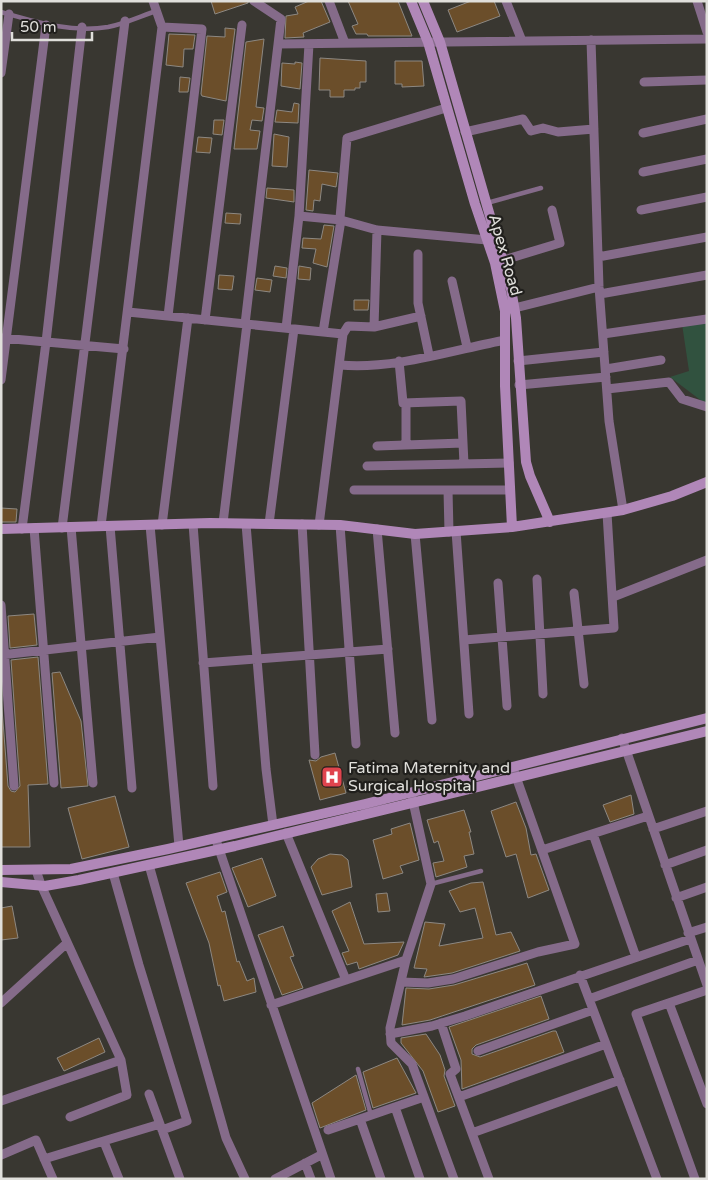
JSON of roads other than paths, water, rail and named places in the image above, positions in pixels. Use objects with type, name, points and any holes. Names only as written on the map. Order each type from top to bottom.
[{"type":"street","points":[[132,788],[120,642],[105,526],[162,26],[153,1]]},
{"type":"street","points":[[223,523],[281,19],[254,1]]},
{"type":"street","points":[[329,1],[345,43]]},
{"type":"street","name":"Apex Road","points":[[411,1],[428,42],[486,240],[510,310],[505,340],[512,528]]},
{"type":"street","name":"Apex Road","points":[[423,1],[440,42],[504,260],[518,361],[526,462],[532,484],[550,522]]},
{"type":"street","points":[[506,1],[522,41]]},
{"type":"street","points":[[697,1],[707,32]]},
{"type":"street","points":[[1,73],[5,13]]},
{"type":"street","points":[[93,783],[81,646],[67,527],[84,345],[125,21]]},
{"type":"street","points":[[1,380],[3,338],[46,25]]},
{"type":"street","points":[[205,320],[242,25]]},
{"type":"street","points":[[162,26],[202,29],[168,316]]},
{"type":"street","points":[[22,529],[46,342],[82,27]]},
{"type":"street","points":[[278,44],[707,39]]},
{"type":"street","points":[[592,40],[598,258],[604,352],[609,420],[623,510]]},
{"type":"street","points":[[269,524],[290,329],[309,44]]},
{"type":"street","points":[[644,82],[707,80]]},
{"type":"street","points":[[323,332],[341,220],[347,138],[446,108]]},
{"type":"street","points":[[465,132],[523,119],[531,131],[543,128],[558,132],[594,129]]},
{"type":"street","points":[[643,132],[707,119]]},
{"type":"street","points":[[644,172],[707,159]]},
{"type":"street","points":[[641,210],[707,196]]},
{"type":"street","points":[[504,260],[560,243],[552,210]]},
{"type":"street","points":[[299,216],[341,220],[376,230],[486,240]]},
{"type":"street","points":[[374,327],[376,230]]},
{"type":"street","points":[[598,258],[707,236]]},
{"type":"street","points":[[418,254],[418,303],[429,355]]},
{"type":"street","points":[[510,310],[600,291],[707,275]]},
{"type":"street","points":[[452,281],[467,347]]},
{"type":"street","points":[[128,312],[343,334]]},
{"type":"street","points":[[319,525],[343,334],[348,326],[374,327],[421,316]]},
{"type":"street","points":[[162,524],[188,318]]},
{"type":"street","points":[[603,334],[707,319]]},
{"type":"street","points":[[3,338],[124,349]]},
{"type":"street","points":[[340,365],[353,366],[399,361],[505,340]]},
{"type":"street","points":[[518,361],[604,352]]},
{"type":"street","points":[[519,385],[606,373],[661,360]]},
{"type":"street","points":[[399,361],[403,404],[461,401],[464,464]]},
{"type":"street","points":[[607,388],[669,382],[682,399],[707,407]]},
{"type":"street","points":[[406,403],[406,445]]},
{"type":"street","points":[[377,446],[463,443]]},
{"type":"street","points":[[367,466],[509,463]]},
{"type":"street","points":[[1,529],[223,523],[340,525],[414,534],[512,528],[623,510],[672,496],[707,482]]},
{"type":"street","points":[[354,490],[510,490]]},
{"type":"street","points":[[448,490],[464,640],[469,714]]},
{"type":"street","points":[[464,640],[614,628],[607,513]]},
{"type":"street","points":[[193,524],[212,786]]},
{"type":"street","points":[[246,524],[266,768],[273,825]]},
{"type":"street","points":[[302,524],[315,755]]},
{"type":"street","points":[[150,525],[179,846]]},
{"type":"street","points":[[340,525],[356,744]]},
{"type":"street","points":[[34,528],[54,783]]},
{"type":"street","points":[[377,529],[395,733]]},
{"type":"street","points":[[414,534],[432,720]]},
{"type":"street","points":[[613,597],[707,560]]},
{"type":"street","points":[[537,579],[543,694]]},
{"type":"street","points":[[498,583],[507,706]]},
{"type":"street","points":[[574,594],[584,684]]},
{"type":"street","points":[[1,605],[3,655],[14,786]]},
{"type":"street","points":[[3,655],[160,637]]},
{"type":"street","points":[[203,663],[388,649]]},
{"type":"street","points":[[1,882],[40,885],[113,873],[219,849],[286,833],[512,766],[707,718]]},
{"type":"street","points":[[1,870],[71,869],[273,825],[516,776],[707,730]]},
{"type":"street","points":[[622,738],[689,936],[702,965],[707,985]]},
{"type":"street","points":[[401,982],[428,983],[453,979],[538,952],[574,944],[512,766]]},
{"type":"street","points":[[412,797],[431,884],[406,960],[390,1034],[392,1043],[412,1064],[454,1179]]},
{"type":"street","points":[[653,829],[707,811]]},
{"type":"street","points":[[542,850],[648,816]]},
{"type":"street","points":[[286,833],[346,980]]},
{"type":"street","points":[[593,834],[636,957]]},
{"type":"street","points":[[215,838],[321,1155],[331,1179]]},
{"type":"street","points":[[665,865],[707,850]]},
{"type":"street","points":[[150,864],[226,1138],[245,1179]]},
{"type":"street","points":[[36,870],[40,885],[121,1060],[127,1095],[70,1117]]},
{"type":"street","points":[[44,1160],[104,1142],[187,1122],[113,873]]},
{"type":"street","points":[[676,898],[707,887]]},
{"type":"street","points":[[390,1034],[441,1023],[636,957],[707,927]]},
{"type":"street","points":[[1,1003],[67,943]]},
{"type":"street","points":[[271,1004],[406,960]]},
{"type":"street","points":[[589,999],[702,965]]},
{"type":"street","points":[[580,975],[657,1179]]},
{"type":"street","points":[[695,1179],[636,1014],[707,990]]},
{"type":"street","points":[[669,1003],[707,1104]]},
{"type":"street","points":[[478,1051],[593,1010]]},
{"type":"street","points":[[441,1023],[456,1069],[450,1074],[489,1179]]},
{"type":"street","points":[[458,1097],[606,1044]]},
{"type":"street","points":[[1,1101],[121,1060]]},
{"type":"street","points":[[472,1133],[620,1080]]},
{"type":"street","points":[[149,1094],[180,1179]]},
{"type":"street","points":[[328,1130],[424,1097]]},
{"type":"street","points":[[395,1107],[420,1179]]},
{"type":"street","points":[[360,1119],[381,1179]]},
{"type":"street","points":[[1,1155],[36,1140],[52,1179]]},
{"type":"street","points":[[104,1142],[120,1179]]},
{"type":"street","points":[[275,1179],[321,1155]]},
{"type":"street","points":[[305,1163],[312,1179]]},
{"type":"lane","points":[[5,13],[46,25],[108,27],[156,11]]},
{"type":"lane","points":[[487,204],[541,188]]},
{"type":"lane","points":[[431,884],[481,871]]},
{"type":"lane","points":[[358,1069],[371,1116]]},
{"type":"place","name":"Fatima Maternity and Surgical Hospital","points":[[332,777]]}]
